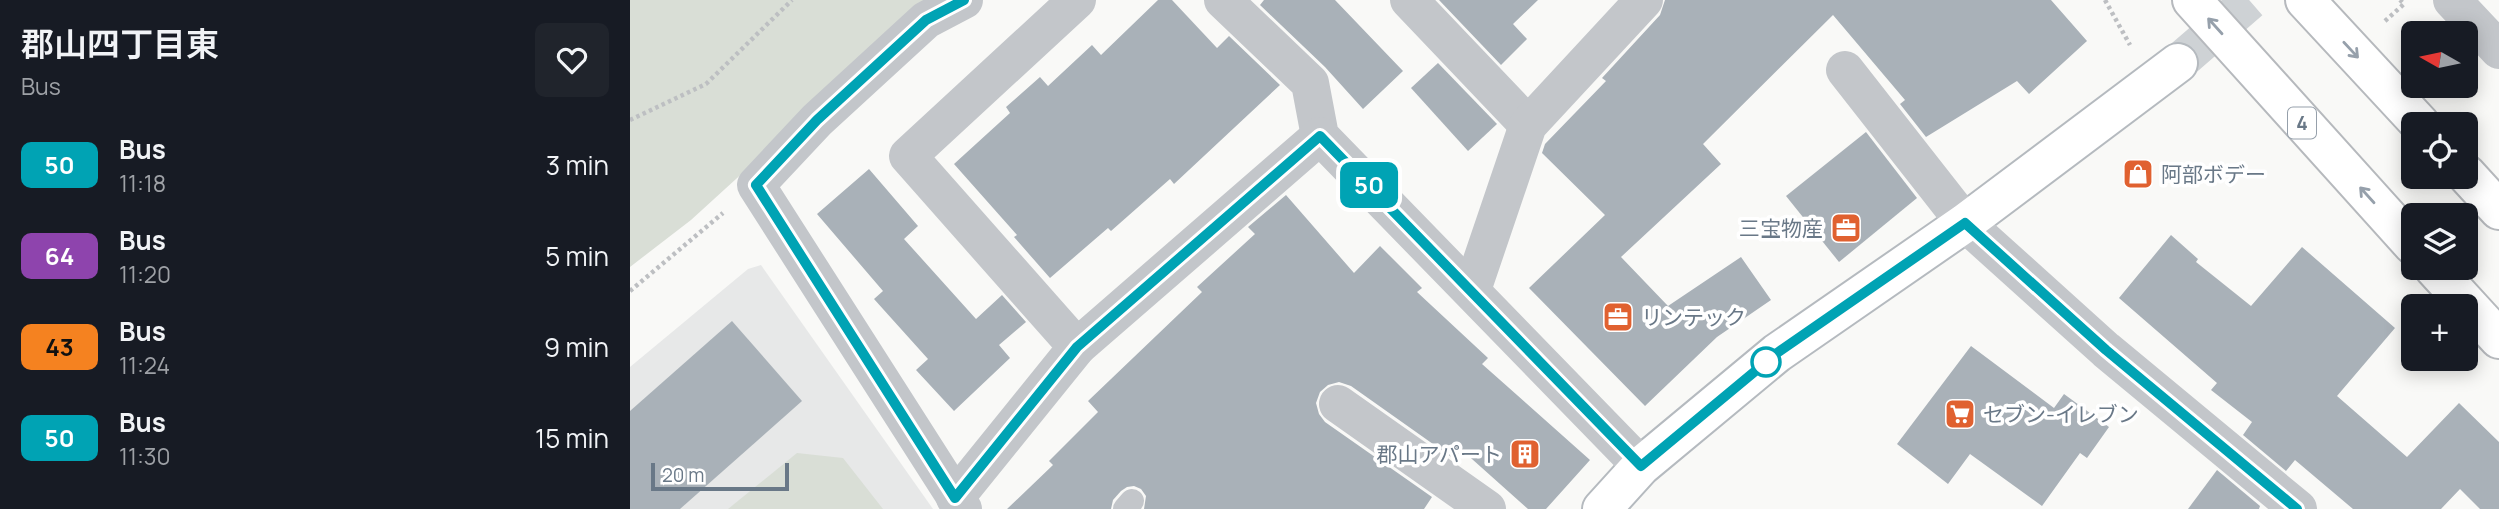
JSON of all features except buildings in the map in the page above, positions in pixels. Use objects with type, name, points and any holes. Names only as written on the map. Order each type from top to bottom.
[{"type":"main road","name":"4","points":[[2192,0],[2401,232]]},
{"type":"main road","points":[[2305,0],[2409,112]]},
{"type":"main road","points":[[1602,509],[1641,466],[1777,353],[1965,223],[2178,63]]},
{"type":"main road","points":[[2478,187],[2499,211]]},
{"type":"main road","points":[[2445,280],[2499,339]]},
{"type":"street","points":[[964,0],[926,20],[817,120],[756,185],[959,503],[1077,347],[1320,136]]},
{"type":"street","points":[[1077,0],[908,156],[1077,347]]},
{"type":"street","points":[[1223,0],[1310,83],[1320,136],[1641,466]]},
{"type":"street","points":[[1409,0],[1528,125]]},
{"type":"street","points":[[1472,290],[1528,125],[1644,0]]},
{"type":"street","points":[[2452,0],[2499,50]]},
{"type":"street","points":[[1845,70],[1965,223],[2106,350],[2298,509]]},
{"type":"street","points":[[1338,404],[1487,509]]},
{"type":"path","points":[[630,120],[706,84],[792,0]]},
{"type":"path","points":[[2105,0],[2128,43]]},
{"type":"path","points":[[2385,21],[2404,4],[2400,0]]},
{"type":"path","points":[[630,291],[756,185]]},
{"type":"shaded area","points":[[630,0],[938,0],[691,220],[630,267]]},
{"type":"shaded area","points":[[761,265],[933,509],[630,509],[630,367],[748,269]]},
{"type":"shaded area","points":[[797,453],[843,458],[883,509],[728,509]]},
{"type":"tunnel","points":[[2178,63],[2251,0]]},
{"type":"bus line","name":"50","points":[[964,0],[926,20],[817,120],[756,185],[955,498],[1077,347],[1320,136],[1623,444],[1641,466],[1777,353],[1965,223],[2106,350],[2297,509]]},
{"type":"place","name":"阿部ボデー","points":[[2138,174]]},
{"type":"place","name":"三宝物産","points":[[1846,228]]},
{"type":"place","name":"リンテック","points":[[1618,317]]},
{"type":"place","name":"セブン-イレブン","points":[[1960,414]]},
{"type":"place","name":"郡山アパート","points":[[1525,454]]}]
